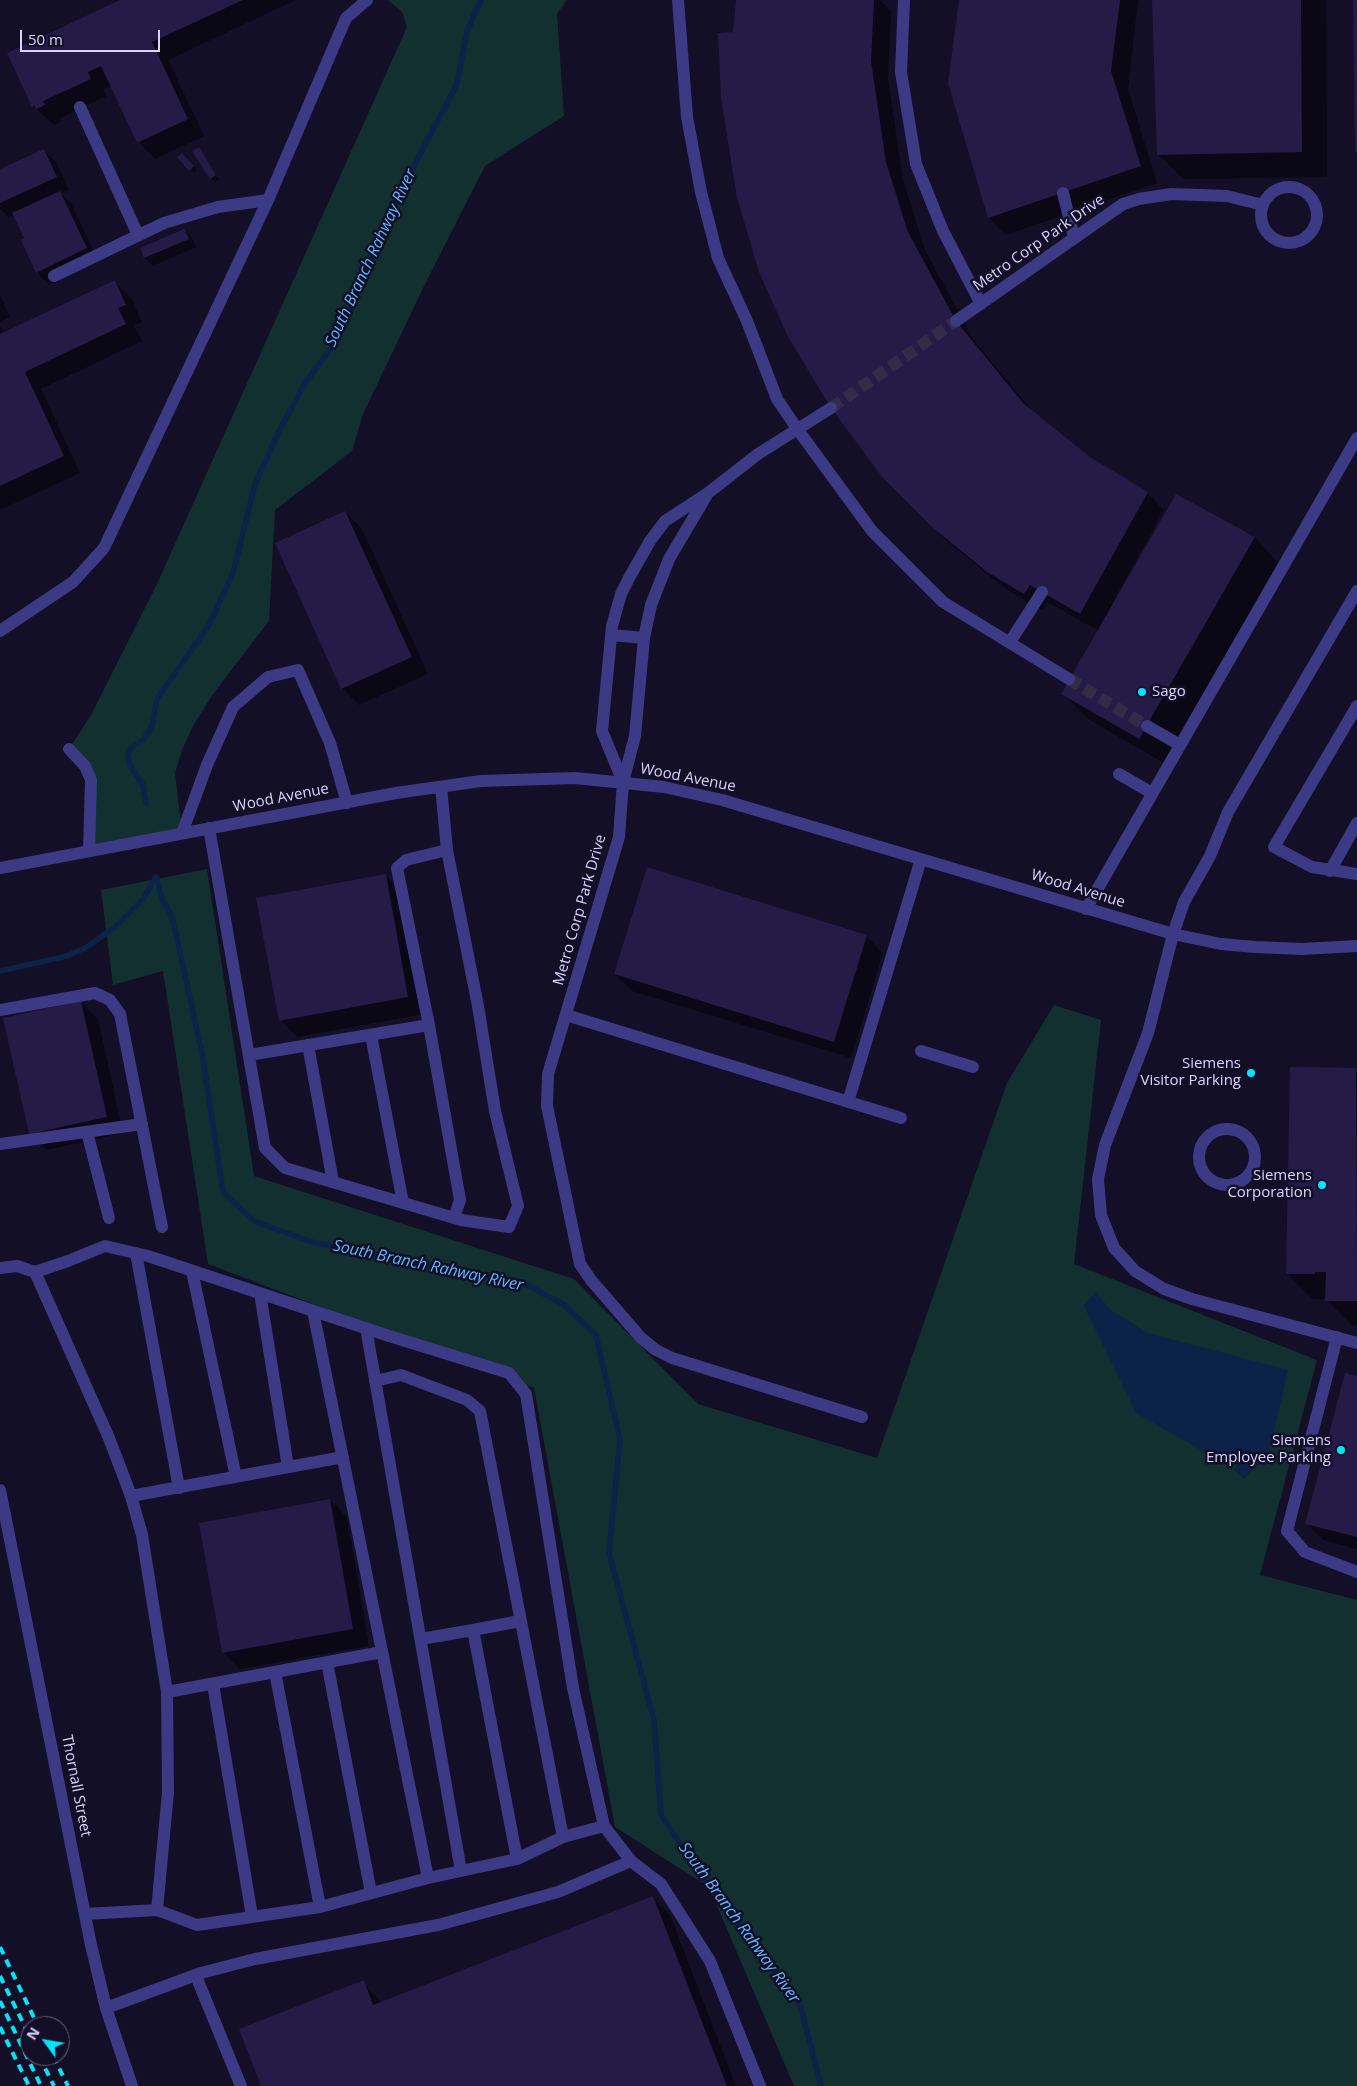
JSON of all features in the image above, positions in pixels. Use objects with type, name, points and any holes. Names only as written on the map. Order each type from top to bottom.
[{"type":"street","points":[[0,631],[73,582],[104,548],[268,200],[346,18],[367,0]]},
{"type":"street","points":[[678,0],[687,117],[701,192],[718,258],[747,321],[778,399],[798,430],[872,531],[943,602],[1069,679]]},
{"type":"street","points":[[904,0],[901,72],[916,164],[943,231],[981,304]]},
{"type":"street","points":[[80,107],[138,235]]},
{"type":"street","points":[[1292,187],[1300,189],[1314,200],[1318,218],[1316,226],[1305,240],[1288,244],[1279,242],[1266,231],[1262,223],[1263,205],[1274,191],[1292,187]]},
{"type":"street","points":[[1063,193],[1074,238]]},
{"type":"street","name":"Metro Corp Park Drive","points":[[956,321],[1123,204],[1154,196],[1216,195],[1263,205]]},
{"type":"street","points":[[54,276],[164,223],[218,207],[268,200]]},
{"type":"street","name":"Metro Corp Park Drive","points":[[623,782],[602,731],[611,635],[621,594],[650,541],[665,521],[708,493],[732,472],[831,408]]},
{"type":"street","points":[[1086,909],[1357,438]]},
{"type":"street","name":"Metro Corp Park Drive","points":[[708,493],[662,574],[651,605],[644,638],[635,736],[623,782],[619,837],[548,1074],[546,1095],[577,1254],[585,1272],[641,1338],[664,1354],[862,1417]]},
{"type":"street","points":[[1357,591],[1228,812],[1210,856],[1184,902],[1173,934],[1148,1033],[1105,1145],[1098,1180],[1101,1215],[1114,1248],[1135,1270],[1164,1289],[1192,1299],[1357,1343]]},
{"type":"street","points":[[1010,642],[1042,592]]},
{"type":"street","points":[[611,635],[644,638]]},
{"type":"street","points":[[182,833],[207,765],[234,707],[268,677],[298,670],[330,743],[347,803]]},
{"type":"street","points":[[1357,706],[1274,847],[1312,867],[1357,874]]},
{"type":"street","points":[[1147,726],[1180,745]]},
{"type":"street","points":[[69,749],[85,766],[91,780],[89,851]]},
{"type":"street","points":[[1119,774],[1152,793]]},
{"type":"street","name":"Wood Avenue","points":[[0,868],[441,786],[538,778],[575,778],[675,789],[722,800],[1173,934],[1221,944],[1255,947],[1302,949],[1357,946]]},
{"type":"street","points":[[209,828],[265,1148],[285,1168],[454,1218],[509,1227],[518,1206],[495,1111],[478,1006],[447,850],[441,786]]},
{"type":"street","points":[[1330,871],[1357,823]]},
{"type":"street","points":[[447,850],[406,860],[397,868],[429,1025],[460,1200],[454,1218]]},
{"type":"street","points":[[848,1102],[921,859]]},
{"type":"street","points":[[0,1010],[95,993],[110,1000],[120,1014],[162,1227]]},
{"type":"street","points":[[566,1016],[901,1118]]},
{"type":"street","points":[[249,1055],[429,1025]]},
{"type":"street","points":[[371,1035],[403,1203]]},
{"type":"street","points":[[308,1045],[333,1182]]},
{"type":"street","points":[[921,1051],[973,1067]]},
{"type":"street","points":[[0,1144],[142,1124]]},
{"type":"street","points":[[1222,1130],[1233,1130],[1244,1134],[1251,1143],[1255,1154],[1253,1166],[1248,1175],[1240,1182],[1229,1185],[1218,1184],[1209,1179],[1202,1170],[1199,1160],[1200,1150],[1204,1141],[1211,1134],[1222,1130]]},
{"type":"street","points":[[87,1132],[109,1218]]},
{"type":"street","points":[[0,1268],[17,1266],[34,1272],[68,1261],[104,1246],[136,1253],[509,1373],[526,1394],[573,1688],[604,1826],[631,1861],[661,1884],[710,1961],[760,2086]]},
{"type":"street","points":[[136,1253],[179,1488]]},
{"type":"street","points":[[192,1271],[236,1477]]},
{"type":"street","points":[[34,1272],[109,1438],[131,1496],[142,1534],[168,1692],[168,1792],[157,1910]]},
{"type":"street","points":[[260,1293],[288,1468]]},
{"type":"street","points":[[313,1311],[428,1878]]},
{"type":"street","points":[[366,1328],[461,1871]]},
{"type":"street","points":[[1336,1337],[1286,1531],[1305,1552],[1357,1572]]},
{"type":"street","points":[[375,1381],[392,1376],[401,1376],[467,1400],[480,1411],[563,1837]]},
{"type":"street","points":[[131,1496],[343,1458]]},
{"type":"street","name":"Thornall Street","points":[[0,1490],[85,1914],[106,2008],[132,2086]]},
{"type":"street","points":[[421,1639],[520,1621]]},
{"type":"street","points":[[473,1630],[517,1859]]},
{"type":"street","points":[[168,1692],[382,1652]]},
{"type":"street","points":[[328,1662],[371,1893]]},
{"type":"street","points":[[275,1672],[320,1907]]},
{"type":"street","points":[[213,1684],[252,1916]]},
{"type":"street","points":[[85,1914],[157,1910],[197,1926],[320,1907],[428,1878],[517,1859],[563,1837],[604,1826]]},
{"type":"street","points":[[106,2008],[196,1976],[255,1959],[438,1925],[558,1892],[631,1861]]},
{"type":"street","points":[[196,1976],[241,2086]]},
{"type":"green space","points":[[388,0],[567,0],[557,14],[564,116],[485,166],[426,282],[363,414],[352,451],[275,510],[269,621],[213,694],[193,726],[182,750],[175,773],[182,833],[89,851],[91,780],[69,749],[91,715],[157,584],[407,27],[402,12]]},
{"type":"green space","points":[[207,869],[254,1176],[574,1279],[698,1404],[877,1458],[1007,1083],[1054,1005],[1101,1020],[1074,1264],[1317,1360],[1260,1575],[1357,1600],[1357,2086],[794,2086],[709,1887],[615,1827],[534,1388],[208,1264],[163,971],[113,985],[101,890]]},
{"type":"water","points":[[1096,1291],[1109,1309],[1148,1333],[1288,1370],[1266,1465],[1257,1465],[1244,1479],[1234,1470],[1239,1463],[1236,1461],[1231,1467],[1136,1413],[1084,1306]]},
{"type":"building","points":[[120,0],[243,0],[152,42],[188,119],[137,143],[101,66],[88,72],[91,79],[43,101],[45,105],[36,109],[34,105],[32,107],[7,53]]},
{"type":"building","points":[[736,0],[874,0],[871,61],[886,162],[908,232],[956,321],[1024,404],[1090,457],[1148,492],[1080,614],[1030,585],[1024,594],[987,572],[931,526],[883,478],[831,408],[788,337],[759,272],[737,198],[721,98],[718,33],[733,32]]},
{"type":"building","points":[[959,0],[1120,0],[1111,71],[1141,166],[988,218],[948,83]]},
{"type":"building","points":[[1152,0],[1301,0],[1302,152],[1157,155]]},
{"type":"building","points":[[1353,0],[1357,0],[1357,152],[1355,152]]},
{"type":"building","points":[[199,147],[216,175],[210,179],[192,151]]},
{"type":"building","points":[[44,149],[57,177],[0,203],[0,169]]},
{"type":"building","points":[[182,153],[194,166],[189,171],[177,157]]},
{"type":"building","points":[[60,191],[87,248],[36,273],[21,240],[24,238],[12,213]]},
{"type":"building","points":[[184,229],[189,239],[144,258],[140,248]]},
{"type":"building","points":[[115,280],[126,305],[118,308],[126,324],[25,372],[64,456],[0,486],[0,334]]},
{"type":"building","points":[[1176,494],[1255,537],[1139,739],[1061,694]]},
{"type":"building","points":[[345,511],[412,657],[341,689],[275,543]]},
{"type":"building","points":[[647,867],[867,935],[834,1042],[614,974]]},
{"type":"building","points":[[386,874],[408,997],[279,1021],[256,898]]},
{"type":"building","points":[[81,1001],[107,1117],[29,1134],[3,1018]]},
{"type":"building","name":"Siemens Corporation","points":[[1290,1067],[1356,1068],[1357,1301],[1325,1301],[1326,1272],[1286,1274]]},
{"type":"building","name":"Siemens Employee Parking","points":[[1345,1373],[1357,1376],[1357,1537],[1305,1524]]},
{"type":"building","points":[[330,1499],[353,1629],[222,1653],[199,1523]]},
{"type":"building","points":[[653,1896],[727,2086],[261,2086],[239,2029],[364,1980],[373,2005]]},
{"type":"waterway","name":"South Branch Rahway River","points":[[146,803],[143,785],[130,766],[128,755],[132,747],[144,739],[152,726],[157,699],[209,625],[233,573],[255,484],[279,431],[305,383],[335,343],[349,314],[389,213],[457,84],[467,31],[481,0]]},
{"type":"waterway","name":"South Branch Rahway River","points":[[156,877],[162,899],[172,916],[202,1053],[223,1192],[254,1221],[312,1242],[521,1282],[563,1304],[596,1335],[620,1440],[609,1553],[654,1720],[661,1815],[709,1887],[800,2004],[821,2086]]},
{"type":"waterway","points":[[0,971],[67,956],[87,947],[116,926],[143,899],[156,877]]},
{"type":"tunnel","points":[[831,408],[956,321]]},
{"type":"tunnel","points":[[1069,679],[1147,726]]},
{"type":"railway","points":[[0,1947],[33,2016]]},
{"type":"railway","points":[[0,1976],[20,2017]]},
{"type":"railway","points":[[0,2001],[41,2086]]},
{"type":"railway","points":[[0,2027],[29,2086]]},
{"type":"railway","points":[[44,2066],[54,2086]]},
{"type":"railway","points":[[58,2066],[68,2086]]},
{"type":"place","name":"Sago","points":[[1142,692]]},
{"type":"place","name":"Siemens Visitor Parking","points":[[1251,1073]]},
{"type":"place","name":"Siemens Corporation","points":[[1322,1185]]},
{"type":"place","name":"Siemens Employee Parking","points":[[1341,1450]]}]
